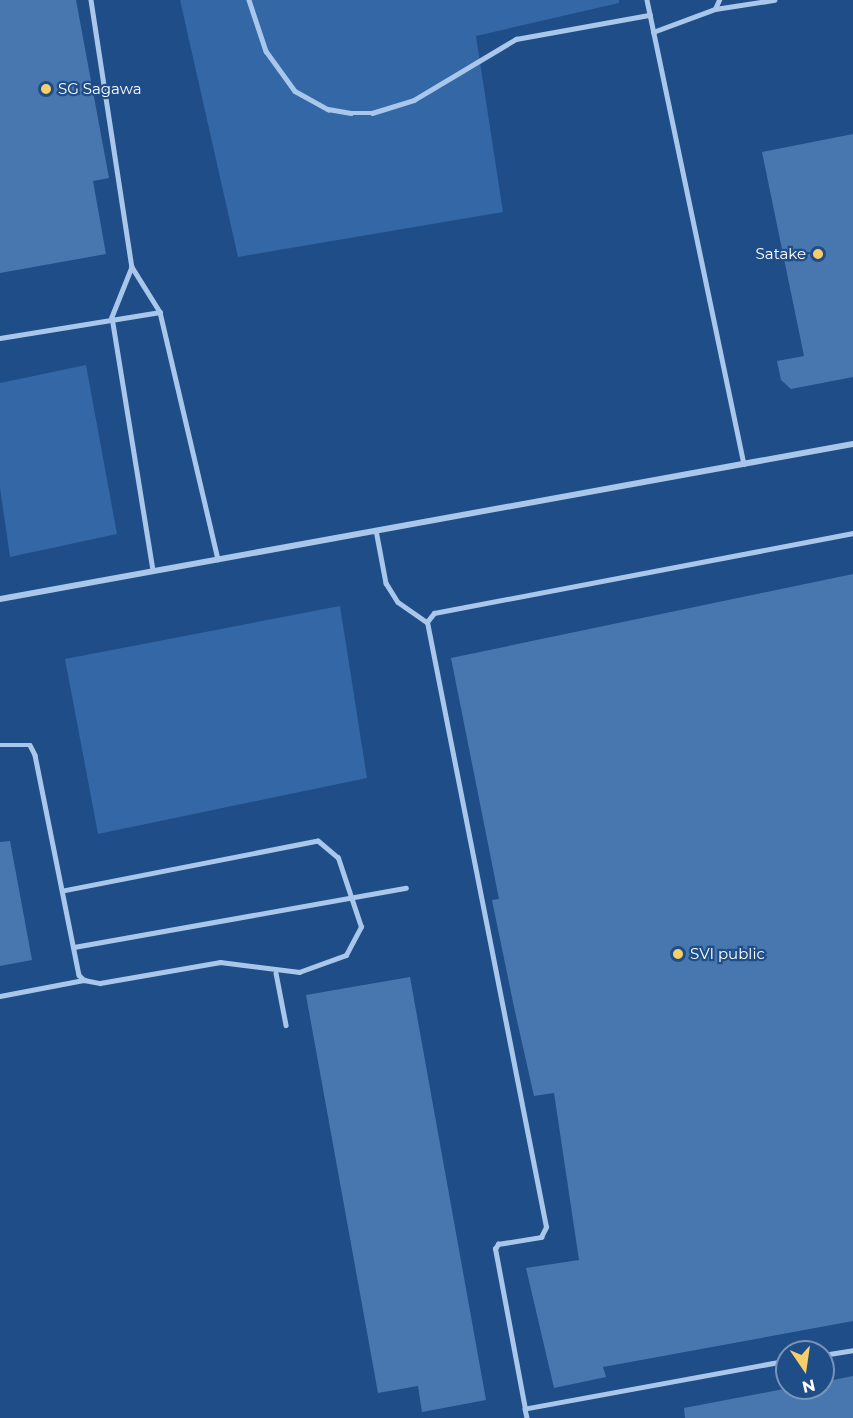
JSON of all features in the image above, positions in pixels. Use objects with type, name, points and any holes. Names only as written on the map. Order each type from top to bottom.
[{"type":"street","points":[[0,599],[853,444]]},
{"type":"lane","points":[[92,0],[132,267],[160,312],[218,559]]},
{"type":"lane","points":[[249,0],[266,51],[295,91],[328,109],[351,113],[372,113],[414,100],[516,39],[650,15]]},
{"type":"lane","points":[[647,0],[744,464]]},
{"type":"lane","points":[[716,9],[719,0]]},
{"type":"lane","points":[[653,32],[716,9],[774,0]]},
{"type":"lane","points":[[132,267],[112,317],[149,533],[153,571]]},
{"type":"lane","points":[[0,338],[112,317],[160,312]]},
{"type":"lane","points":[[376,530],[386,584],[398,602],[426,622],[546,1227],[541,1237],[498,1244],[495,1249],[527,1418]]},
{"type":"lane","points":[[426,622],[434,613],[853,533]]},
{"type":"lane","points":[[0,745],[30,745],[35,755],[74,947],[84,980]]},
{"type":"lane","points":[[0,996],[84,980],[100,983],[220,962],[242,962],[276,973],[299,972],[346,955],[361,927],[355,901],[338,858],[318,842],[63,891]]},
{"type":"lane","points":[[74,947],[355,901],[406,888]]},
{"type":"lane","points":[[276,973],[286,1025]]},
{"type":"lane","points":[[835,1353],[853,1350]]},
{"type":"lane","points":[[525,1409],[775,1363]]},
{"type":"shaded area","points":[[180,0],[619,0],[619,3],[476,36],[503,212],[238,257]]},
{"type":"shaded area","points":[[86,365],[117,534],[10,557],[0,488],[0,383]]},
{"type":"shaded area","points":[[340,606],[367,778],[98,834],[65,659]]},
{"type":"building","name":"SG Sagawa","points":[[0,0],[76,0],[109,178],[93,181],[106,254],[0,273]]},
{"type":"building","name":"Satake","points":[[853,134],[853,377],[791,389],[781,380],[777,361],[804,356],[762,152]]},
{"type":"building","name":"SVI public","points":[[853,574],[853,1321],[603,1367],[606,1377],[554,1388],[526,1268],[579,1260],[554,1093],[534,1096],[514,1007],[492,900],[499,899],[451,658]]},
{"type":"building","points":[[10,841],[32,960],[0,966],[0,842]]},
{"type":"building","points":[[410,977],[486,1400],[422,1412],[418,1386],[378,1393],[306,995]]},
{"type":"building","points":[[853,1376],[853,1418],[685,1418],[684,1408],[775,1391],[775,1400],[835,1400],[835,1380]]},
{"type":"place","name":"SG Sagawa","points":[[46,89]]},
{"type":"place","name":"Satake","points":[[818,254]]},
{"type":"place","name":"SVI public","points":[[678,954]]}]
